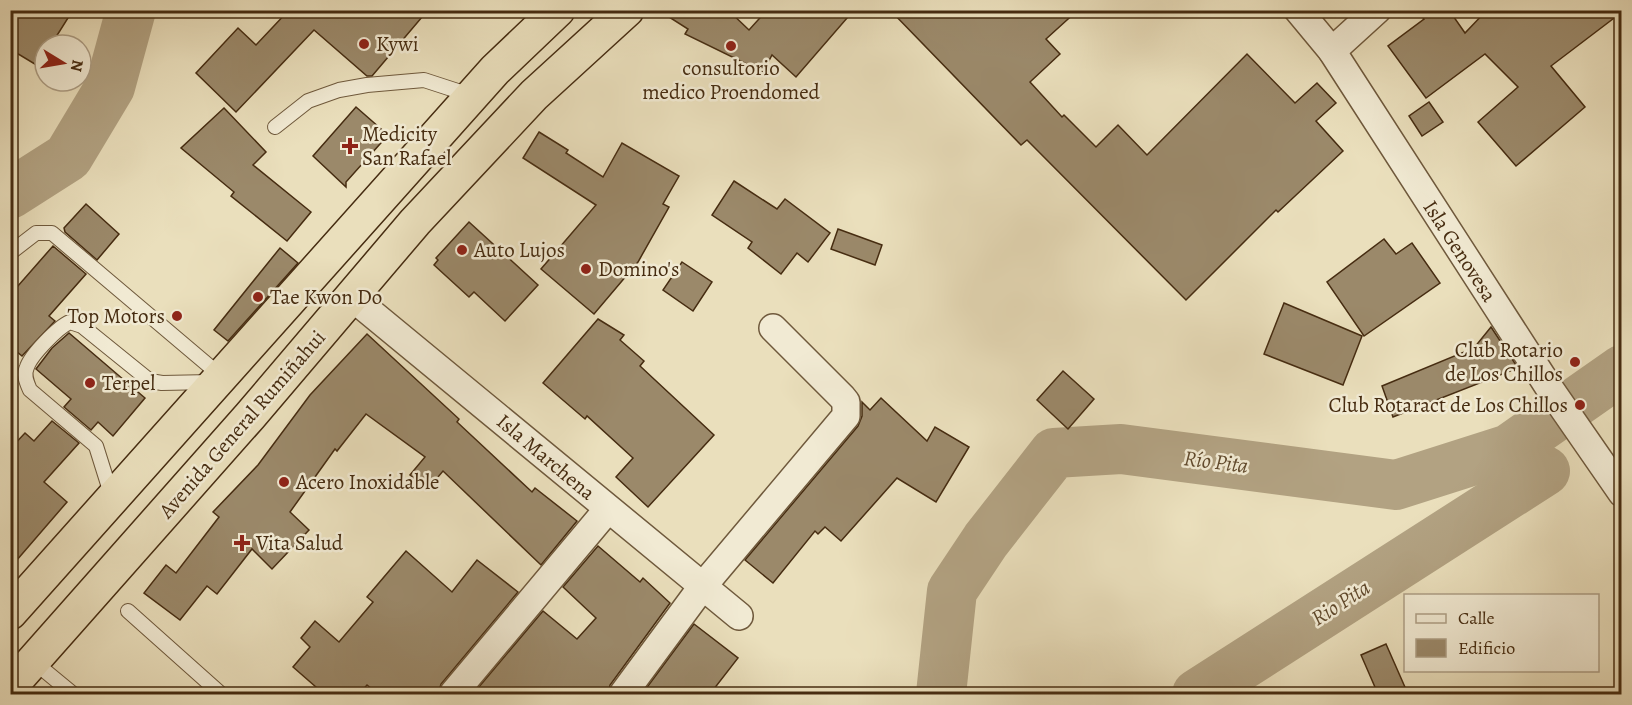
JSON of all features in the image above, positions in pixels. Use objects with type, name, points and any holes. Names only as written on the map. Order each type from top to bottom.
[{"type":"highway","points":[[10,613],[472,95],[558,10]]},
{"type":"highway","name":"Avenida General Rumiñahui","points":[[10,687],[353,298],[415,222],[534,95],[627,10]]},
{"type":"street","name":"Isla Genovesa","points":[[1298,10],[1332,51],[1550,389],[1620,490]]},
{"type":"street","points":[[1332,51],[1377,10]]},
{"type":"street","name":"Isla Marchena","points":[[353,298],[739,616]]},
{"type":"street","points":[[623,694],[702,587],[846,416],[846,402],[842,396],[773,328]]},
{"type":"street","points":[[453,694],[608,509]]},
{"type":"lane","points":[[275,128],[308,101],[339,90],[367,85],[424,80],[472,95]]},
{"type":"lane","points":[[10,253],[36,233],[52,233],[219,379]]},
{"type":"lane","points":[[112,499],[96,446],[30,390],[25,379],[27,366],[60,326],[70,322],[82,326],[150,381],[219,379]]},
{"type":"lane","points":[[128,611],[221,694]]},
{"type":"lane","points":[[33,661],[73,694]]},
{"type":"building","points":[[10,10],[73,10],[59,33],[33,33],[33,63],[10,49]]},
{"type":"building","points":[[289,10],[428,10],[372,76],[367,76],[314,30],[236,112],[196,73],[238,28],[256,45]]},
{"type":"building","points":[[658,10],[728,10],[749,30],[767,10],[854,10],[796,77],[772,55],[763,72],[685,34],[688,29]]},
{"type":"building","points":[[890,10],[1078,10],[1046,39],[1060,54],[1030,82],[1062,117],[1064,115],[1096,147],[1118,125],[1147,155],[1247,54],[1295,103],[1317,83],[1336,103],[1316,121],[1343,151],[1278,212],[1276,210],[1186,300],[1027,140],[1021,145]]},
{"type":"building","points":[[1417,10],[1449,10],[1465,33],[1487,10],[1622,12],[1551,66],[1585,107],[1516,166],[1478,122],[1518,87],[1485,54],[1426,98],[1388,46],[1424,19]]},
{"type":"building","points":[[1429,102],[1443,122],[1422,136],[1409,116]]},
{"type":"building","name":"Medicity San Rafael","points":[[356,107],[388,135],[346,182],[346,187],[313,156]]},
{"type":"building","points":[[224,108],[266,152],[253,165],[311,212],[287,241],[231,196],[234,192],[181,148]]},
{"type":"building","points":[[539,132],[568,150],[566,153],[603,177],[622,143],[679,176],[663,204],[669,207],[638,262],[594,314],[541,269],[596,205],[523,158]]},
{"type":"building","points":[[734,181],[777,209],[785,199],[830,233],[808,262],[797,253],[781,274],[748,248],[752,242],[712,215]]},
{"type":"building","points":[[86,204],[119,234],[97,260],[65,232],[64,228]]},
{"type":"building","points":[[469,222],[538,285],[505,321],[474,292],[469,297],[434,265],[438,260],[436,258]]},
{"type":"building","points":[[838,229],[882,245],[875,265],[831,249]]},
{"type":"building","points":[[1384,239],[1396,254],[1412,243],[1440,283],[1364,336],[1327,282]]},
{"type":"building","points":[[53,246],[86,274],[49,316],[55,321],[22,356],[10,346],[10,295]]},
{"type":"building","name":"Tae Kwon Do","points":[[280,248],[298,263],[228,341],[214,330]]},
{"type":"building","points":[[682,262],[712,282],[693,311],[663,290]]},
{"type":"building","points":[[1284,303],[1362,336],[1343,385],[1264,354]]},
{"type":"building","points":[[598,319],[624,335],[620,340],[644,361],[640,366],[714,435],[648,507],[616,477],[633,458],[587,416],[585,419],[543,383]]},
{"type":"building","points":[[1491,327],[1518,368],[1393,417],[1382,386],[1474,348]]},
{"type":"building","name":"Terpel","points":[[69,333],[145,398],[113,436],[98,422],[91,430],[64,407],[71,399],[36,369],[52,348]]},
{"type":"building","points":[[367,334],[459,419],[457,422],[532,492],[535,488],[577,521],[541,565],[443,471],[427,490],[410,475],[425,457],[366,414],[337,451],[335,449],[290,512],[309,530],[272,569],[252,549],[217,594],[207,586],[180,620],[144,593],[166,565],[176,573],[219,517],[213,512],[258,465],[310,395]]},
{"type":"building","points":[[1063,371],[1094,399],[1068,429],[1037,400]]},
{"type":"building","points":[[881,398],[927,441],[935,427],[969,447],[936,502],[897,478],[841,541],[825,527],[818,534],[815,531],[773,583],[745,560],[858,426],[862,416],[862,402],[870,410]]},
{"type":"building","points":[[52,421],[79,443],[44,482],[67,502],[10,568],[10,449],[25,433],[34,441]]},
{"type":"building","points":[[598,546],[640,582],[643,578],[670,603],[610,685],[608,694],[473,694],[543,611],[577,639],[596,618],[563,587]]},
{"type":"building","points":[[406,551],[452,592],[477,560],[518,592],[441,684],[438,694],[378,694],[367,685],[359,694],[324,694],[293,667],[310,647],[301,638],[315,621],[339,642],[373,602],[367,597]]},
{"type":"building","points":[[694,624],[738,658],[710,694],[642,694]]},
{"type":"building","points":[[1386,644],[1408,694],[1378,694],[1361,655]]},
{"type":"waterway","points":[[10,194],[68,157],[110,87],[131,10]]},
{"type":"waterway","name":"Río Pita","points":[[941,694],[952,591],[986,540],[1054,453],[1121,449],[1396,485],[1509,449],[1622,370]]},
{"type":"waterway","name":"Rio Pita","points":[[1197,694],[1545,471]]},
{"type":"place","name":"Kywi","points":[[364,44]]},
{"type":"place","name":"consultorio medico Proendomed","points":[[731,46]]},
{"type":"place","name":"Medicity San Rafael","points":[[350,146]]},
{"type":"place","name":"Auto Lujos","points":[[462,250]]},
{"type":"place","name":"Domino's","points":[[586,269]]},
{"type":"place","name":"Tae Kwon Do","points":[[258,297]]},
{"type":"place","name":"Top Motors","points":[[177,316]]},
{"type":"place","name":"Club Rotario de Los Chillos","points":[[1575,362]]},
{"type":"place","name":"Terpel","points":[[90,383]]},
{"type":"place","name":"Club Rotaract de Los Chillos","points":[[1580,405]]},
{"type":"place","name":"Acero Inoxidable","points":[[284,482]]},
{"type":"place","name":"Vita Salud","points":[[242,543]]}]
